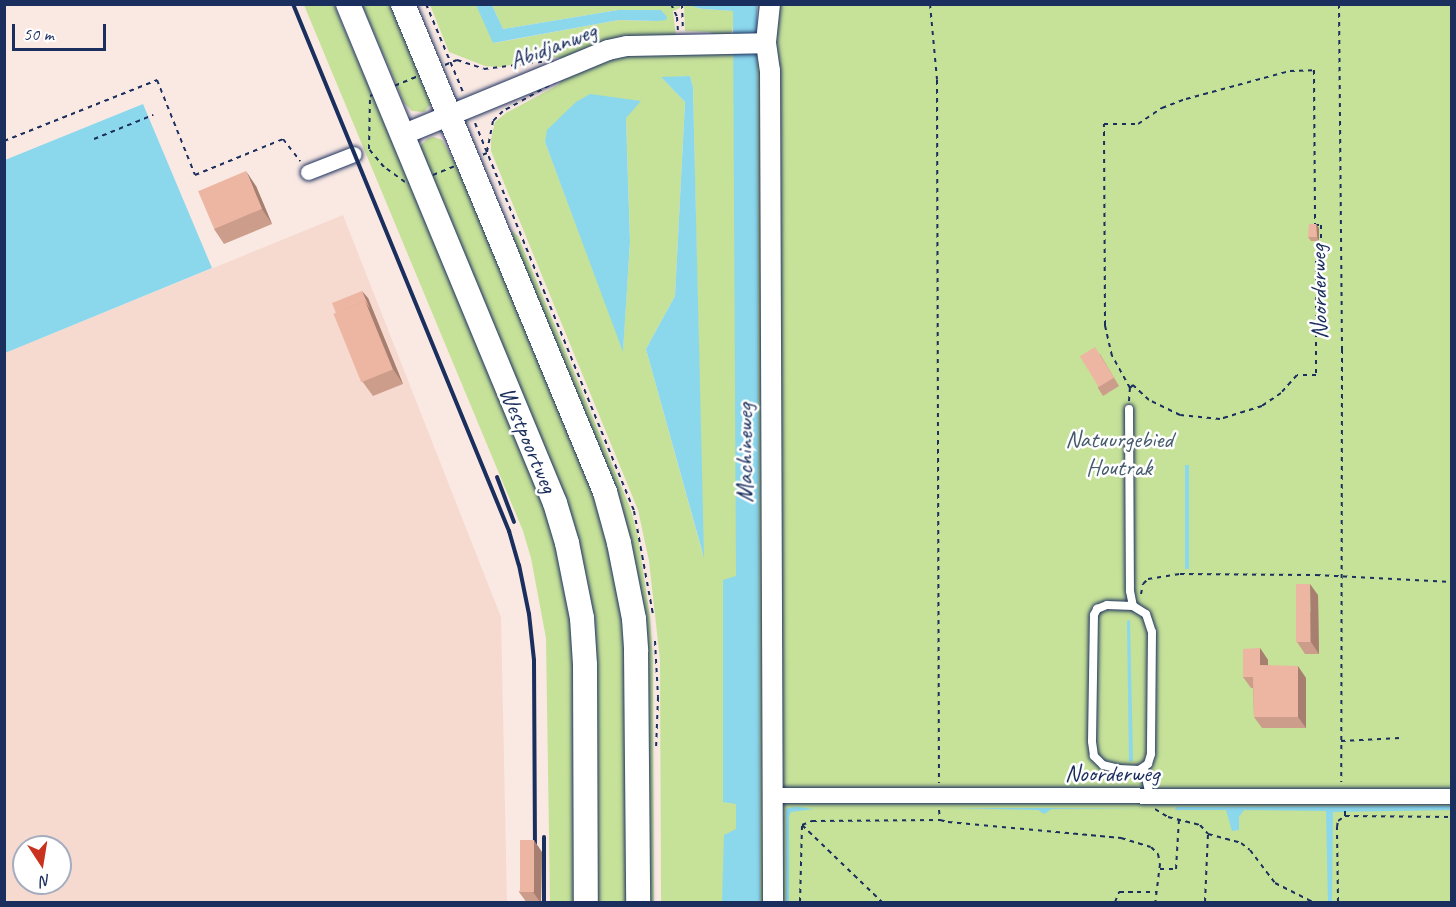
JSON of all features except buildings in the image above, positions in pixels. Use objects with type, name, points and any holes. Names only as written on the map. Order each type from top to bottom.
[{"type":"main road","name":"Westpoortweg","points":[[348,4],[555,503],[567,543],[582,618],[585,665],[586,903]]},
{"type":"main road","points":[[403,4],[604,492],[619,543],[634,619],[636,651],[638,903]]},
{"type":"street","name":"Machineweg","points":[[770,4],[762,44],[770,70],[773,903]]},
{"type":"street","name":"Abidjanweg","points":[[402,135],[609,50],[683,41],[725,45],[762,44]]},
{"type":"street","points":[[308,172],[354,154]]},
{"type":"street","name":"Noorderweg","points":[[772,795],[1452,796]]},
{"type":"lane","points":[[1129,409],[1130,583],[1136,607]]},
{"type":"lane","points":[[1107,604],[1136,607],[1146,614],[1152,632],[1152,747],[1151,758],[1144,768],[1131,770],[1110,767],[1097,761],[1093,751],[1094,615],[1097,609],[1107,604]]},
{"type":"lane","points":[[1144,768],[1150,796]]},
{"type":"path","points":[[671,4],[683,41]]},
{"type":"path","points":[[682,4],[683,41]]},
{"type":"path","points":[[930,4],[937,80],[940,820]]},
{"type":"path","name":"Noorderweg","points":[[1339,4],[1342,349],[1341,796]]},
{"type":"path","points":[[1129,409],[1130,388],[1112,356],[1106,325],[1104,124],[1137,124],[1162,108],[1186,99],[1290,71],[1314,70],[1315,225],[1321,225],[1321,243],[1316,243],[1316,375],[1297,375],[1281,393],[1262,406],[1220,419],[1180,415],[1149,400],[1133,385],[1130,388]]},
{"type":"path","points":[[4,141],[157,80],[195,175],[283,140],[308,172]]},
{"type":"path","points":[[94,139],[153,115]]},
{"type":"path","points":[[1136,607],[1144,582],[1164,574],[1280,574],[1452,582]]},
{"type":"path","points":[[1341,741],[1400,738]]},
{"type":"path","points":[[1150,796],[1159,814],[1200,825],[1208,834],[1241,843],[1250,850],[1275,883],[1313,903]]},
{"type":"path","points":[[1344,812],[1345,816]]},
{"type":"path","points":[[1338,903],[1338,821],[1345,816],[1452,817]]},
{"type":"path","points":[[1160,869],[1176,869],[1179,819]]},
{"type":"path","points":[[800,903],[800,830],[802,825],[812,821],[940,820],[1121,838],[1155,850],[1160,869],[1155,903]]},
{"type":"path","points":[[802,825],[882,903]]},
{"type":"path","points":[[1205,903],[1208,834]]},
{"type":"path","points":[[1115,903],[1119,892],[1157,892]]},
{"type":"shaded area","points":[[343,215],[501,617],[507,902],[5,902],[5,353]]},
{"type":"green space","points":[[680,4],[680,8],[673,11],[676,36],[572,59],[551,57],[500,67],[485,66],[449,52],[430,5],[477,5],[494,43],[619,20],[657,21],[618,10],[503,29],[492,5]]},
{"type":"green space","points":[[304,5],[334,5],[536,479],[573,591],[582,902],[550,902],[546,638],[531,558],[523,531]]},
{"type":"green space","points":[[362,5],[397,5],[432,103],[424,112],[412,111],[404,103]]},
{"type":"green space","points":[[684,5],[733,11],[733,27],[730,37],[716,38],[710,32],[685,31]]},
{"type":"green space","name":"Natuurgebied Houtrak","points":[[776,5],[1451,5],[1451,902],[779,902],[781,805],[787,791],[780,785]]},
{"type":"green space","points":[[763,54],[769,902],[661,902],[660,660],[649,561],[638,510],[491,151],[495,122],[506,113],[558,85],[567,74],[616,55]],"holes":[[[690,76],[693,87],[703,555],[646,349],[675,296],[685,102],[662,78]],[[626,118],[630,242],[623,350],[545,142]]]},
{"type":"green space","points":[[434,137],[442,140],[455,162],[584,458],[627,612],[631,902],[592,902],[588,618],[421,157],[420,146],[428,138]]},
{"type":"green space","points":[[511,230],[518,236],[631,510],[638,537],[650,617],[653,660],[654,902],[644,902],[640,618]]},
{"type":"water","points":[[476,5],[492,5],[503,29],[618,10],[661,10],[667,17],[666,20],[657,21],[619,20],[493,43]]},
{"type":"water","points":[[694,5],[757,5],[760,902],[722,902],[724,835],[736,829],[736,804],[723,802],[723,580],[736,576],[733,11],[703,9],[694,7]]},
{"type":"water","points":[[690,76],[693,87],[704,558],[646,349],[675,296],[685,102],[661,77]]},
{"type":"water","points":[[590,94],[641,101],[626,118],[630,242],[623,352],[545,142],[547,130],[576,102]]},
{"type":"water","points":[[143,104],[212,268],[5,353],[5,160]]},
{"type":"water","points":[[1185,465],[1189,465],[1189,569],[1185,569]]},
{"type":"water","points":[[1130,620],[1133,761],[1129,761],[1127,621]]},
{"type":"water","points":[[1451,806],[1451,810],[1333,812],[1332,902],[1328,902],[1326,811],[1244,810],[1239,817],[1239,830],[1232,831],[1226,810],[1175,810],[1176,807]]},
{"type":"water","points":[[787,808],[814,809],[791,812],[789,816],[789,902],[786,902],[786,812]]},
{"type":"water","points":[[949,808],[1147,808],[1052,809],[1044,814],[1038,810]]},
{"type":"railway","points":[[293,4],[509,531],[519,565],[529,614],[534,660],[535,852]]},
{"type":"railway","points":[[497,477],[514,522]]},
{"type":"railway","points":[[544,837],[544,902]]}]
